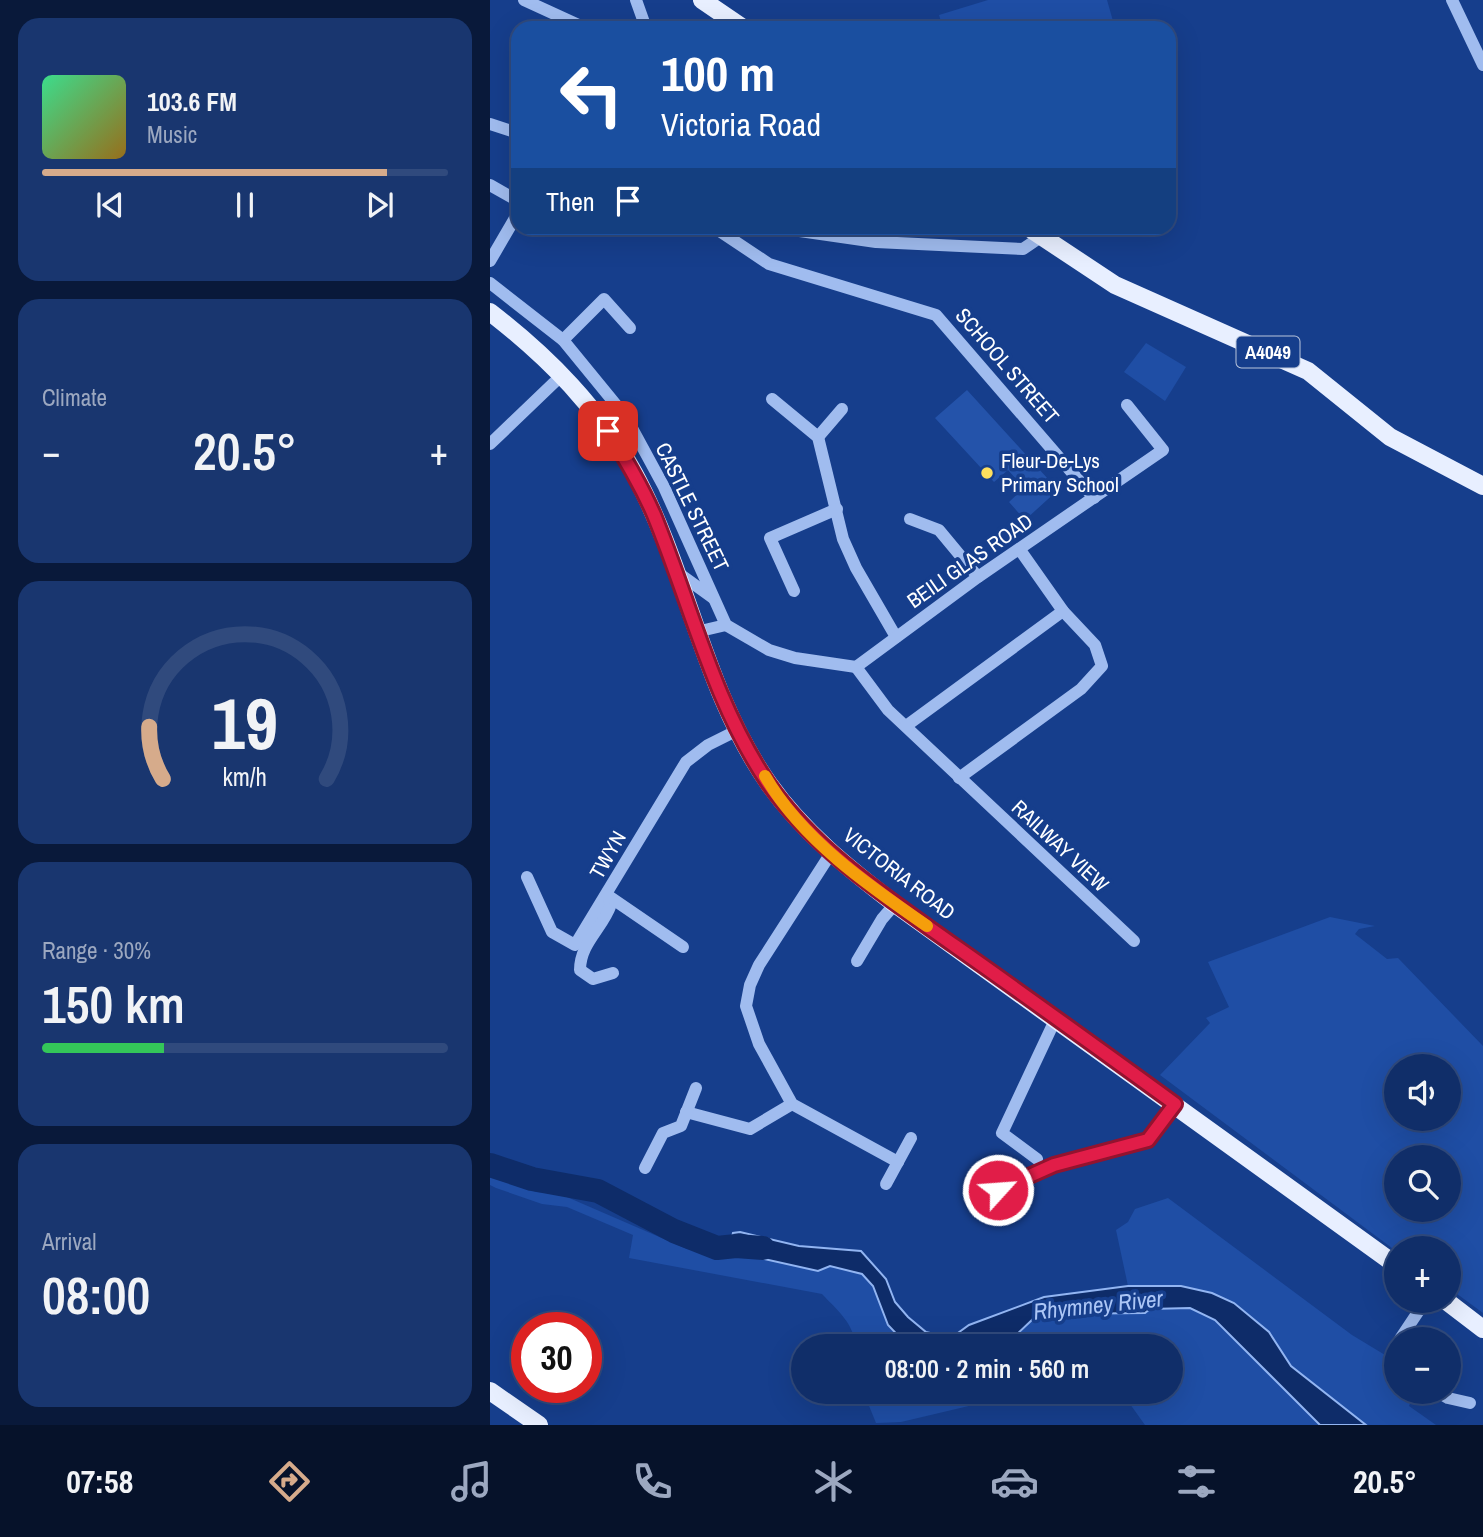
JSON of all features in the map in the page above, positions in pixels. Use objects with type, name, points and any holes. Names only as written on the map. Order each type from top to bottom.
[{"type":"main road","points":[[702,0],[733,21]]},
{"type":"main road","name":"A4049","points":[[1040,235],[1115,285],[1308,371],[1391,437],[1483,486]]},
{"type":"main road","name":"VICTORIA ROAD","points":[[490,312],[562,375],[608,431],[634,472],[674,570],[711,676],[768,783],[796,817],[831,853],[895,904],[1384,1256]]},
{"type":"main road","points":[[1461,1313],[1483,1329]]},
{"type":"main road","points":[[490,1391],[540,1425]]},
{"type":"street","points":[[524,0],[569,21]]},
{"type":"street","points":[[636,0],[644,21]]},
{"type":"street","points":[[1452,0],[1483,65]]},
{"type":"street","points":[[490,124],[511,131]]},
{"type":"street","points":[[490,186],[511,197]]},
{"type":"street","points":[[490,261],[511,225]]},
{"type":"street","name":"SCHOOL STREET","points":[[726,235],[769,264],[936,315],[1094,498]]},
{"type":"street","points":[[828,235],[876,242],[1023,249],[1033,235]]},
{"type":"street","name":"CASTLE STREET","points":[[490,283],[510,296],[562,340],[626,417],[664,487],[726,625]]},
{"type":"street","points":[[562,340],[604,299],[630,328]]},
{"type":"street","points":[[490,444],[562,375]]},
{"type":"street","points":[[772,399],[818,437],[842,539],[895,637]]},
{"type":"street","name":"BEILI GLAS ROAD","points":[[856,667],[978,577],[1163,450],[1127,405]]},
{"type":"street","points":[[818,437],[842,409]]},
{"type":"street","points":[[794,591],[770,538],[837,509]]},
{"type":"street","points":[[910,519],[939,530],[978,577]]},
{"type":"street","points":[[959,778],[1081,689],[1102,666],[1095,645],[1063,611],[1020,550]]},
{"type":"street","points":[[674,570],[716,600]]},
{"type":"street","points":[[906,726],[1063,611]]},
{"type":"street","points":[[696,632],[726,625],[769,650],[795,658],[856,667]]},
{"type":"street","name":"RAILWAY VIEW","points":[[856,667],[888,710],[1134,941]]},
{"type":"street","name":"TWYN","points":[[527,877],[552,932],[575,945],[686,762],[708,745],[738,730]]},
{"type":"street","points":[[831,853],[759,965],[750,985],[746,1006],[759,1044],[792,1104],[898,1162]]},
{"type":"street","points":[[607,895],[683,947]]},
{"type":"street","points":[[607,895],[611,904],[608,913],[585,947],[580,970],[593,979],[613,973]]},
{"type":"street","points":[[857,961],[881,919],[895,904]]},
{"type":"street","points":[[1037,1159],[1002,1133],[1056,1018]]},
{"type":"street","points":[[645,1168],[663,1133],[681,1126],[696,1088]]},
{"type":"street","points":[[687,1112],[750,1129],[792,1104]]},
{"type":"street","points":[[998,1190],[1054,1165],[1148,1140],[1175,1104]]},
{"type":"street","points":[[886,1184],[911,1139]]},
{"type":"street","points":[[1461,1401],[1470,1403]]},
{"type":"shaded area","points":[[988,0],[1107,0],[1113,21],[941,21],[939,15]]},
{"type":"shaded area","points":[[1146,343],[1186,367],[1165,401],[1124,372]]},
{"type":"shaded area","points":[[1330,917],[1375,926],[1359,929],[1355,934],[1387,959],[1398,958],[1483,1046],[1483,1313],[1461,1297],[1461,1236],[1384,1236],[1384,1242],[1160,1075],[1210,1023],[1206,1018],[1229,1007],[1208,962]]},
{"type":"shaded area","points":[[490,1173],[536,1192],[560,1194],[687,1249],[727,1257],[751,1256],[817,1271],[830,1266],[862,1274],[873,1286],[888,1325],[897,1334],[853,1334],[839,1311],[822,1294],[629,1258],[633,1235],[567,1207],[542,1204],[490,1185]]},
{"type":"shaded area","points":[[1168,1198],[1352,1335],[1384,1354],[1384,1404],[1410,1404],[1436,1425],[1366,1425],[1291,1367],[1269,1332],[1181,1286],[1128,1286],[1116,1230],[1128,1222],[1135,1209]]},
{"type":"shaded area","points":[[1190,1308],[1215,1320],[1320,1425],[1145,1425],[1130,1404],[1183,1404],[1183,1334],[1017,1334],[1033,1319],[1054,1314],[1144,1313],[1150,1309]]},
{"type":"shaded area","points":[[868,1404],[1130,1404],[973,1405],[901,1422],[876,1423]]},
{"type":"water","points":[[740,1232],[799,1246],[861,1251],[886,1279],[895,1302],[908,1317],[926,1332],[934,1334],[897,1334],[888,1325],[873,1286],[862,1274],[830,1266],[818,1271],[751,1256],[727,1257],[733,1233]]},
{"type":"water","points":[[1128,1286],[1181,1286],[1212,1293],[1234,1303],[1269,1332],[1291,1366],[1366,1425],[1320,1425],[1215,1320],[1190,1308],[1150,1309],[1145,1313],[1054,1314],[1033,1319],[1017,1334],[957,1334],[969,1325],[1044,1297]]},
{"type":"building","points":[[967,390],[1058,490],[1025,520],[1009,502],[1024,488],[1008,470],[994,482],[935,418]]},
{"type":"waterway","name":"Rhymney River","points":[[490,1165],[532,1179],[598,1191],[674,1231],[717,1248],[763,1248]]},
{"type":"slow traffic","points":[[765,776],[796,817],[831,853],[855,874],[927,926]]},
{"type":"place","name":"Fleur-De-Lys Primary School","points":[[987,473]]},
{"type":"route","points":[[608,431],[634,472],[653,514],[711,676],[768,783],[796,817],[855,874],[1175,1104],[1148,1140],[1054,1165],[998,1190]]}]
